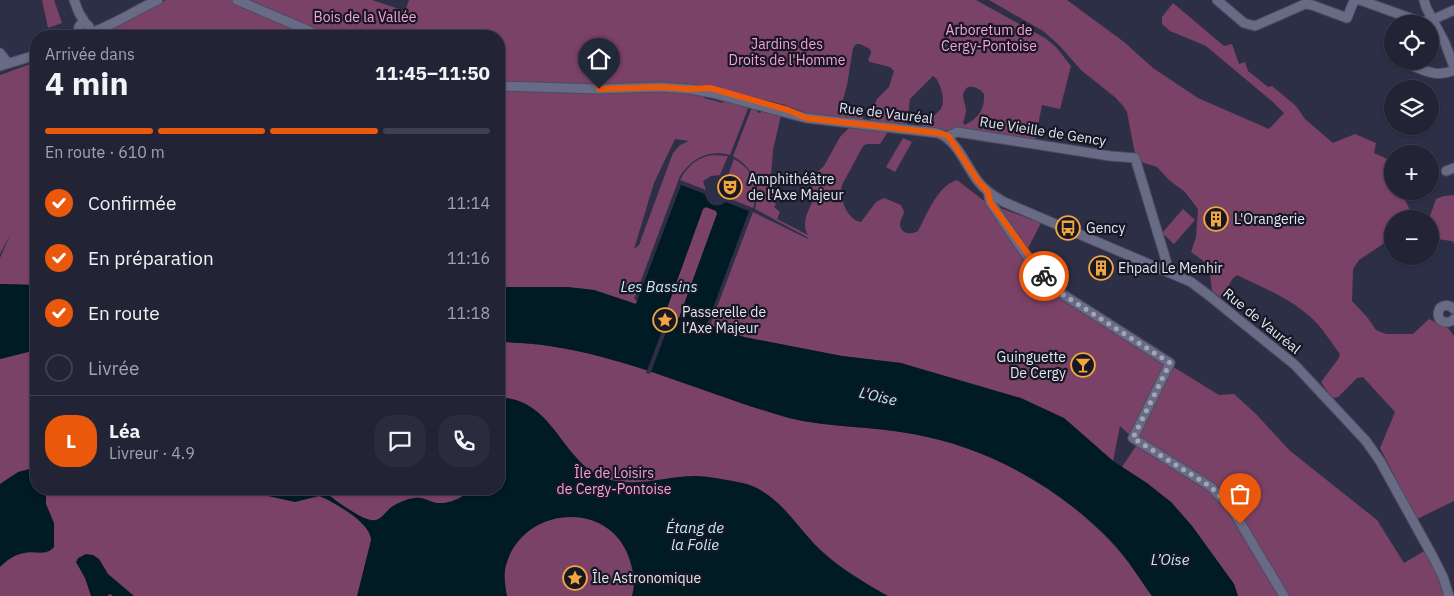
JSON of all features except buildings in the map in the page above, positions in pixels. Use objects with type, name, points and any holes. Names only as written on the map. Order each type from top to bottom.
[{"type":"street","points":[[74,0],[79,13],[82,30]]},
{"type":"street","points":[[87,30],[111,25],[144,3],[158,0]]},
{"type":"street","points":[[237,0],[308,30]]},
{"type":"street","points":[[1217,0],[1244,23],[1255,26],[1306,4],[1347,18],[1356,0]]},
{"type":"street","points":[[1360,0],[1402,15]]},
{"type":"street","points":[[1424,0],[1430,15]]},
{"type":"street","points":[[1439,17],[1454,10]]},
{"type":"street","points":[[1426,70],[1438,74],[1446,74],[1454,68],[1439,32]]},
{"type":"street","points":[[0,53],[4,65],[30,57]]},
{"type":"street","name":"Rue de Vauréal","points":[[505,86],[599,89],[659,87],[690,89],[806,118],[938,133],[948,136],[978,181],[988,192],[1004,202],[1191,282],[1295,366],[1366,442],[1380,461],[1440,570],[1449,596]]},
{"type":"street","name":"Rue Vieille de Gency","points":[[948,136],[957,132],[1110,156],[1135,158],[1168,267],[1167,271]]},
{"type":"street","points":[[988,192],[990,202],[1050,284],[1059,292],[1170,363],[1133,438],[1211,487],[1232,509],[1284,596]]},
{"type":"street","points":[[1453,324],[1441,321],[1438,317],[1438,312],[1445,305],[1451,306],[1454,309]]},
{"type":"green space","points":[[42,0],[54,0],[62,23],[48,28]]},
{"type":"green space","points":[[166,0],[372,0],[405,11],[409,0],[976,0],[1045,38],[1056,47],[1071,66],[1060,109],[1042,105],[1035,141],[920,127],[941,109],[943,98],[941,89],[933,76],[910,99],[907,125],[870,122],[872,110],[877,99],[889,87],[894,71],[890,67],[870,62],[868,60],[871,53],[870,49],[860,44],[856,44],[853,48],[841,107],[845,110],[861,111],[864,121],[814,116],[785,105],[706,85],[704,98],[723,103],[724,100],[749,106],[730,155],[722,153],[708,154],[690,164],[680,176],[634,299],[637,301],[636,304],[594,290],[567,287],[505,287],[505,30],[109,30]],"holes":[[[968,87],[975,87],[984,94],[982,109],[974,119],[965,125],[963,123],[966,110],[963,95]],[[675,139],[689,141],[680,145],[673,153],[639,245],[634,249],[654,183]]]},
{"type":"green space","points":[[989,0],[1067,0],[1124,42],[1153,68],[1198,98],[1269,129],[1284,113],[1206,46],[1170,31],[1162,24],[1162,17],[1173,3],[1224,46],[1232,44],[1239,64],[1245,62],[1248,71],[1268,87],[1272,86],[1296,106],[1305,119],[1333,143],[1355,134],[1376,143],[1374,153],[1384,157],[1384,200],[1405,200],[1410,210],[1384,210],[1384,243],[1359,260],[1353,269],[1352,301],[1376,330],[1386,334],[1413,334],[1429,319],[1449,329],[1454,336],[1454,501],[1417,519],[1380,448],[1395,412],[1363,377],[1357,378],[1338,397],[1332,398],[1321,382],[1340,354],[1313,319],[1292,303],[1237,275],[1232,279],[1224,297],[1221,298],[1212,291],[1209,265],[1191,252],[1196,237],[1198,209],[1185,192],[1169,180],[1157,167],[1141,162],[1135,154],[1127,112],[1123,106],[1116,98],[1081,70],[1058,44],[1043,31]]},
{"type":"green space","points":[[30,64],[30,285],[0,284],[0,258],[11,233],[0,254],[0,75]]},
{"type":"green space","points":[[752,107],[758,109],[757,112],[760,113],[764,110],[781,115],[773,150],[771,176],[775,197],[773,201],[776,204],[774,207],[780,212],[777,219],[808,235],[805,220],[816,194],[809,180],[824,166],[840,137],[851,126],[889,130],[880,144],[867,144],[863,146],[842,185],[843,202],[852,217],[861,222],[876,202],[884,198],[901,205],[904,212],[900,223],[904,232],[918,231],[938,195],[950,183],[957,180],[987,203],[1041,223],[1025,254],[1036,281],[1219,395],[1234,394],[1256,414],[1289,450],[1377,520],[1404,563],[1426,550],[1441,578],[1446,596],[1238,596],[1234,584],[1192,526],[1171,502],[1122,467],[1138,443],[1120,426],[1113,461],[1064,418],[901,363],[842,356],[744,337],[706,324],[707,322],[711,323],[753,212],[808,239],[755,209],[757,193],[754,178],[746,166],[733,156]]},
{"type":"green space","points":[[903,138],[912,142],[895,172],[886,167]]},
{"type":"green space","points":[[713,155],[728,156],[720,175],[711,176],[703,181],[706,190],[680,180],[686,170],[694,163],[702,158]]},
{"type":"green space","points":[[734,159],[746,168],[754,180],[756,193],[753,208],[728,198],[736,194],[734,186],[727,178]]},
{"type":"green space","points":[[1454,195],[1454,244],[1452,241],[1439,239],[1439,210],[1432,210],[1436,200],[1444,196]]},
{"type":"green space","points":[[706,207],[717,211],[717,214],[679,318],[665,314],[703,208]]},
{"type":"green space","points":[[1183,209],[1195,220],[1174,244],[1162,233]]},
{"type":"green space","name":"Île de Loisirs de Cergy-Pontoise","points":[[505,342],[537,344],[610,359],[789,418],[819,424],[913,434],[941,440],[994,459],[1045,487],[1091,522],[1128,561],[1152,596],[0,596],[0,359],[30,352],[30,495],[505,495]]},
{"type":"water","name":"L’Oise","points":[[681,185],[705,194],[708,201],[713,205],[726,202],[749,211],[707,324],[744,337],[842,356],[901,363],[1021,398],[1064,418],[1113,461],[1147,483],[1171,502],[1192,526],[1234,584],[1238,596],[1152,596],[1128,561],[1112,542],[1069,504],[1020,472],[995,459],[968,449],[941,440],[913,434],[819,424],[789,418],[610,359],[537,344],[505,342],[505,287],[567,287],[594,290],[636,304]],"holes":[[[706,207],[716,211],[717,214],[679,318],[665,314],[703,209]]]},
{"type":"water","points":[[0,284],[30,285],[30,352],[0,359]]},
{"type":"water","name":"Étang de la Folie","points":[[507,398],[522,402],[535,410],[546,420],[575,456],[598,475],[610,480],[646,482],[700,476],[747,484],[760,490],[780,505],[815,545],[832,560],[888,596],[632,596],[634,580],[631,565],[628,555],[617,537],[602,525],[585,519],[566,517],[547,521],[530,530],[516,544],[505,570],[507,596],[357,596],[371,540],[369,533],[359,520],[342,508],[319,496],[295,502],[263,495],[330,495],[353,512],[366,519],[374,520],[380,518],[390,508],[400,502],[409,499],[421,498],[444,503],[464,495],[505,495],[505,400]]},
{"type":"water","points":[[30,469],[30,495],[46,495],[46,504],[54,523],[54,547],[47,552],[28,552],[17,555],[0,567],[0,484],[18,472]]},
{"type":"water","points":[[86,554],[93,555],[99,559],[108,574],[134,596],[113,596],[110,594],[107,596],[91,596],[85,578],[76,562],[78,558]]},
{"type":"pier","points":[[669,313],[673,314],[654,364],[650,374],[646,373]]},
{"type":"way so far","points":[[1044,276],[1059,292],[1170,363],[1133,438],[1211,487],[1232,509],[1240,524]]},
{"type":"place","name":"Amphithéâtre de l'Axe Majeur","points":[[730,187]]},
{"type":"place","name":"L'Orangerie","points":[[1216,219]]},
{"type":"place","name":"Gency","points":[[1068,228]]},
{"type":"place","name":"Ehpad Le Menhir","points":[[1101,268]]},
{"type":"place","name":"Passerelle de l’Axe Majeur","points":[[665,320]]},
{"type":"place","name":"Guinguette De Cergy","points":[[1083,365]]},
{"type":"place","name":"Île Astronomique","points":[[575,578]]},
{"type":"route","points":[[599,89],[710,88],[788,110],[806,118],[938,133],[948,136],[978,181],[988,192],[990,202],[1044,276]]},
{"type":"park label","name":"Bois de la Vallée","points":[[365,17]]},
{"type":"park label","name":"Arboretum de Cergy‐Pontoise","points":[[989,38]]},
{"type":"park label","name":"Jardins des Droits de l'Homme","points":[[787,52]]},
{"type":"water label","name":"Les Bassins","points":[[659,286]]},
{"type":"water label","name":"L'Oise","points":[[878,396]]}]
